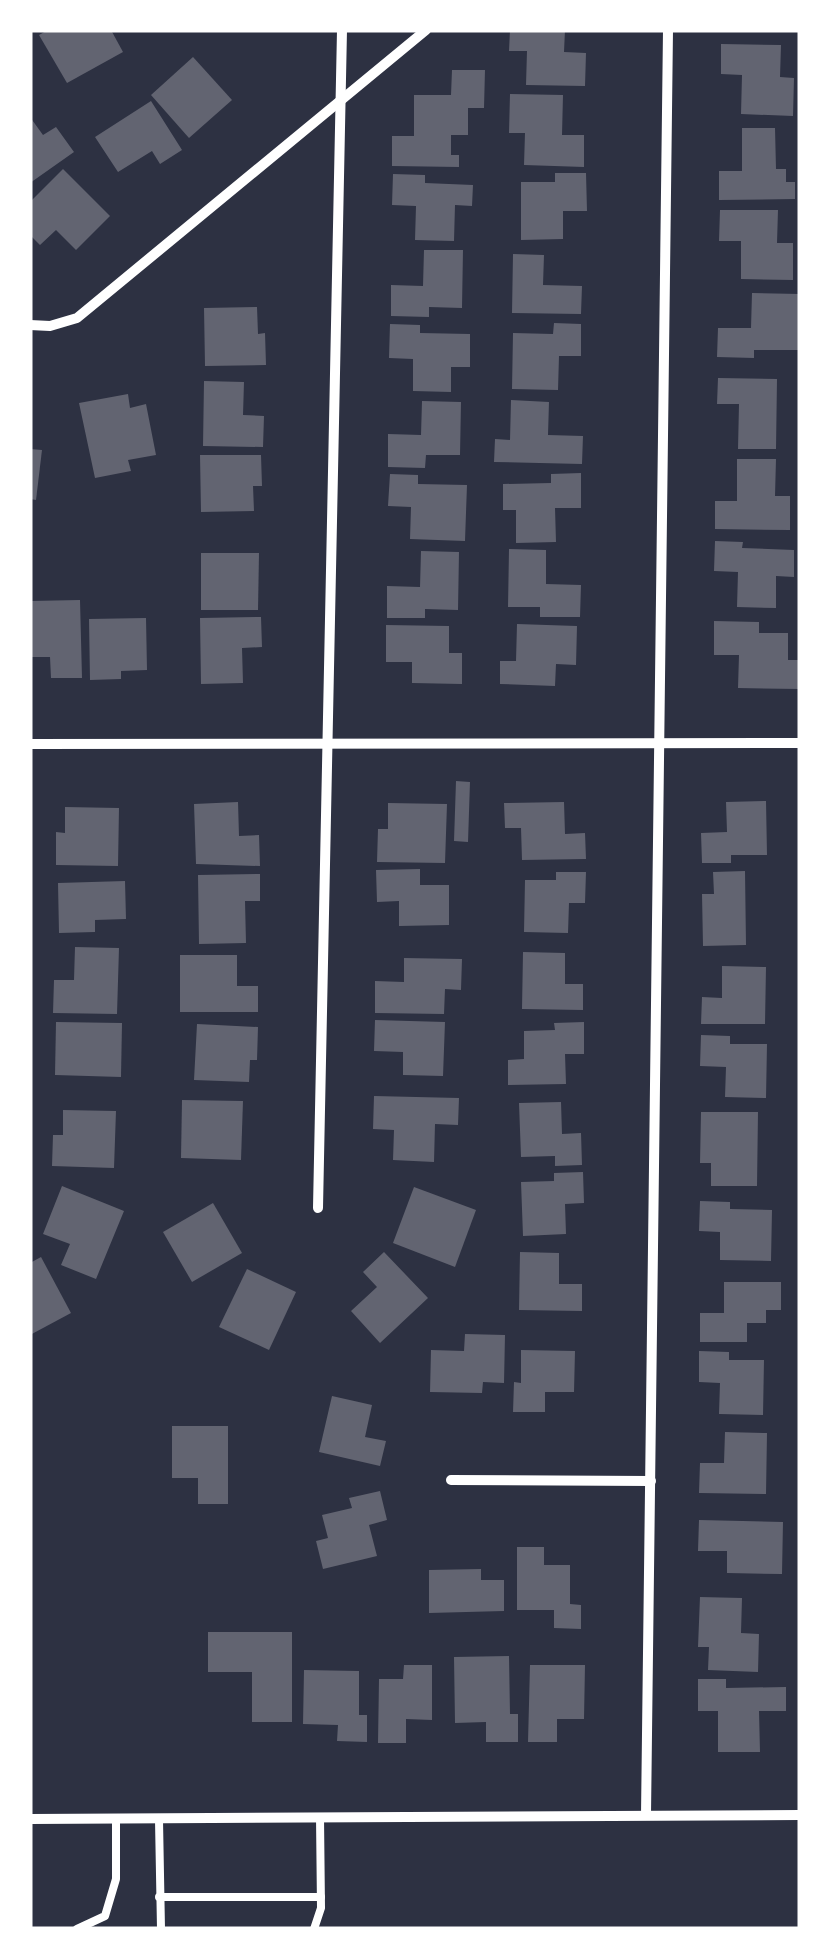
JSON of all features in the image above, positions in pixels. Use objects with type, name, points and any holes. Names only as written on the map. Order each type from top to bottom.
[{"type":"street","points":[[318,1208],[342,30]]},
{"type":"street","points":[[30,325],[50,326],[77,318],[426,30]]},
{"type":"street","points":[[646,1815],[668,30]]},
{"type":"street","points":[[30,744],[800,742]]},
{"type":"street","points":[[451,1480],[651,1481]]},
{"type":"street","points":[[30,1820],[800,1814]]},
{"type":"lane","points":[[314,1929],[321,1908],[320,1817]]},
{"type":"lane","points":[[77,1929],[105,1916],[116,1879],[116,1820]]},
{"type":"lane","points":[[159,1820],[161,1929]]},
{"type":"lane","points":[[160,1896],[320,1897]]},
{"type":"building","points":[[48,30],[111,30],[123,52],[67,83],[39,35]]},
{"type":"building","points":[[510,30],[565,30],[564,52],[586,53],[585,86],[526,85],[527,51],[509,51]]},
{"type":"building","points":[[721,44],[781,45],[780,77],[794,78],[793,116],[741,114],[742,75],[721,74]]},
{"type":"building","points":[[193,57],[232,100],[189,138],[151,95]]},
{"type":"building","points":[[452,70],[485,70],[484,108],[468,108],[468,135],[451,135],[451,155],[459,155],[459,167],[392,166],[392,136],[414,136],[414,95],[451,95]]},
{"type":"building","points":[[510,94],[563,95],[562,135],[584,135],[584,167],[524,165],[525,133],[509,133]]},
{"type":"building","points":[[151,101],[182,150],[160,164],[152,151],[118,172],[95,137]]},
{"type":"building","points":[[30,117],[43,135],[56,127],[74,152],[30,183]]},
{"type":"building","points":[[742,128],[775,128],[776,169],[786,169],[786,182],[795,182],[795,199],[719,200],[719,171],[742,171]]},
{"type":"building","points":[[63,169],[110,216],[76,250],[56,230],[40,245],[30,235],[30,202]]},
{"type":"building","points":[[555,173],[586,173],[587,211],[563,211],[563,239],[521,240],[521,182],[555,182]]},
{"type":"building","points":[[393,174],[425,175],[425,183],[473,185],[472,206],[455,205],[454,241],[415,240],[416,206],[392,205]]},
{"type":"building","points":[[720,210],[778,210],[777,243],[793,243],[793,280],[741,279],[741,241],[719,241]]},
{"type":"building","points":[[424,250],[463,250],[462,308],[429,307],[429,317],[391,316],[391,285],[423,286]]},
{"type":"building","points":[[513,254],[544,255],[543,285],[582,286],[581,314],[512,313]]},
{"type":"building","points":[[752,293],[800,294],[800,350],[754,350],[754,358],[717,357],[718,328],[751,328]]},
{"type":"building","points":[[257,307],[258,334],[265,333],[266,365],[205,366],[204,308]]},
{"type":"building","points":[[554,323],[581,324],[581,356],[559,356],[558,390],[512,389],[513,333],[553,334]]},
{"type":"building","points":[[390,324],[420,325],[420,333],[470,334],[470,367],[451,367],[451,392],[413,391],[413,359],[389,358]]},
{"type":"building","points":[[718,378],[777,379],[776,449],[738,449],[739,404],[717,404]]},
{"type":"building","points":[[204,381],[244,382],[243,415],[264,416],[263,447],[203,446]]},
{"type":"building","points":[[128,394],[130,408],[146,404],[156,455],[128,460],[131,471],[95,478],[79,403]]},
{"type":"building","points":[[511,400],[549,402],[548,435],[583,436],[582,464],[494,462],[495,439],[510,440]]},
{"type":"building","points":[[422,401],[461,402],[460,455],[426,455],[425,468],[388,467],[388,434],[421,435]]},
{"type":"building","points":[[30,449],[42,450],[36,500],[30,499]]},
{"type":"building","points":[[200,455],[261,455],[262,486],[253,486],[254,511],[201,512]]},
{"type":"building","points":[[737,459],[776,459],[775,496],[790,496],[790,530],[715,529],[715,501],[737,501]]},
{"type":"building","points":[[581,473],[581,508],[555,508],[556,542],[516,543],[516,510],[503,510],[503,484],[551,483],[551,474]]},
{"type":"building","points":[[390,474],[418,475],[418,484],[467,485],[465,541],[410,539],[411,507],[388,506]]},
{"type":"building","points":[[715,541],[743,542],[742,548],[794,550],[794,577],[776,576],[776,608],[737,607],[738,572],[714,571]]},
{"type":"building","points":[[509,549],[546,550],[546,584],[581,585],[580,617],[540,617],[540,607],[508,607]]},
{"type":"building","points":[[421,551],[459,552],[458,610],[425,609],[425,618],[387,618],[387,586],[420,587]]},
{"type":"building","points":[[201,553],[259,553],[258,610],[201,610]]},
{"type":"building","points":[[80,600],[82,678],[51,678],[50,657],[30,657],[30,601]]},
{"type":"building","points":[[261,617],[262,647],[242,648],[243,683],[201,684],[200,618]]},
{"type":"building","points":[[146,618],[147,670],[121,671],[121,679],[90,680],[89,619]]},
{"type":"building","points":[[714,621],[759,622],[759,633],[788,633],[788,660],[800,660],[800,689],[738,688],[739,655],[714,655]]},
{"type":"building","points":[[517,624],[577,626],[576,665],[556,664],[555,686],[500,684],[500,661],[516,661]]},
{"type":"building","points":[[386,625],[449,626],[449,653],[462,653],[462,684],[412,683],[412,662],[386,662]]},
{"type":"building","points":[[456,781],[470,782],[468,842],[454,841]]},
{"type":"building","points":[[766,801],[767,855],[731,855],[731,863],[702,863],[701,833],[727,832],[726,802]]},
{"type":"building","points":[[238,802],[239,836],[259,835],[260,866],[196,864],[194,804]]},
{"type":"building","points":[[564,802],[565,834],[585,833],[586,859],[522,860],[521,828],[505,828],[504,803]]},
{"type":"building","points":[[388,803],[447,804],[445,863],[377,862],[378,829],[388,829]]},
{"type":"building","points":[[65,807],[119,808],[118,866],[56,865],[56,832],[65,833]]},
{"type":"building","points":[[420,869],[420,885],[449,885],[449,925],[399,926],[399,901],[377,902],[376,870]]},
{"type":"building","points":[[745,871],[746,945],[703,946],[702,894],[714,894],[713,872]]},
{"type":"building","points":[[556,872],[586,872],[585,903],[569,903],[568,933],[524,932],[525,880],[556,880]]},
{"type":"building","points":[[260,874],[260,901],[245,901],[246,943],[199,944],[198,875]]},
{"type":"building","points":[[125,881],[126,919],[95,920],[95,932],[59,933],[58,883]]},
{"type":"building","points":[[75,947],[119,948],[117,1014],[53,1013],[54,980],[74,980]]},
{"type":"building","points":[[523,952],[565,953],[565,984],[583,984],[583,1010],[522,1009]]},
{"type":"building","points":[[180,955],[237,955],[237,986],[258,986],[258,1012],[180,1012]]},
{"type":"building","points":[[404,958],[462,959],[461,990],[445,989],[444,1014],[375,1013],[375,981],[404,982]]},
{"type":"building","points":[[722,966],[766,967],[765,1024],[701,1024],[702,997],[722,998]]},
{"type":"building","points":[[375,1020],[445,1022],[443,1076],[403,1075],[403,1052],[374,1051]]},
{"type":"building","points":[[56,1022],[122,1023],[121,1077],[55,1075]]},
{"type":"building","points":[[584,1022],[584,1054],[565,1054],[566,1084],[508,1085],[508,1060],[524,1059],[524,1031],[555,1030],[554,1023]]},
{"type":"building","points":[[197,1024],[258,1027],[257,1060],[250,1060],[249,1082],[194,1080]]},
{"type":"building","points":[[701,1035],[730,1036],[730,1044],[767,1044],[766,1098],[725,1097],[726,1067],[700,1066]]},
{"type":"building","points":[[374,1096],[459,1098],[458,1125],[435,1124],[434,1162],[393,1160],[394,1130],[373,1129]]},
{"type":"building","points":[[182,1100],[243,1101],[241,1160],[181,1158]]},
{"type":"building","points":[[561,1102],[562,1134],[581,1133],[582,1165],[555,1166],[555,1156],[521,1157],[519,1103]]},
{"type":"building","points":[[63,1110],[116,1111],[114,1168],[52,1166],[53,1135],[63,1135]]},
{"type":"building","points":[[701,1112],[758,1112],[757,1186],[711,1186],[711,1163],[700,1163]]},
{"type":"building","points":[[583,1172],[584,1203],[565,1204],[566,1234],[523,1236],[521,1182],[554,1181],[554,1173]]},
{"type":"building","points":[[62,1186],[124,1211],[96,1279],[61,1265],[70,1244],[43,1234]]},
{"type":"building","points":[[414,1187],[476,1210],[455,1267],[393,1243]]},
{"type":"building","points":[[700,1201],[730,1202],[730,1209],[772,1210],[771,1261],[720,1260],[720,1232],[699,1231]]},
{"type":"building","points":[[213,1203],[242,1253],[192,1282],[163,1232]]},
{"type":"building","points":[[384,1252],[428,1298],[380,1343],[351,1311],[377,1287],[363,1272]]},
{"type":"building","points":[[520,1252],[559,1253],[559,1284],[582,1284],[582,1311],[519,1310]]},
{"type":"building","points":[[41,1257],[71,1313],[30,1335],[30,1263]]},
{"type":"building","points":[[247,1269],[296,1292],[269,1350],[219,1327]]},
{"type":"building","points":[[724,1282],[781,1282],[781,1310],[766,1310],[766,1323],[747,1323],[747,1342],[700,1342],[700,1313],[724,1313]]},
{"type":"building","points":[[465,1334],[505,1335],[504,1383],[483,1382],[482,1393],[430,1392],[431,1350],[464,1351]]},
{"type":"building","points":[[521,1350],[575,1351],[574,1392],[545,1392],[545,1412],[513,1412],[514,1382],[521,1383]]},
{"type":"building","points":[[699,1351],[729,1352],[729,1360],[764,1360],[763,1415],[719,1414],[720,1383],[699,1382]]},
{"type":"building","points":[[332,1396],[372,1405],[365,1437],[386,1441],[380,1466],[319,1452]]},
{"type":"building","points":[[172,1426],[228,1426],[228,1504],[198,1504],[198,1478],[172,1478]]},
{"type":"building","points":[[725,1432],[767,1433],[766,1494],[699,1493],[700,1463],[724,1463]]},
{"type":"building","points":[[380,1491],[387,1520],[369,1525],[377,1556],[323,1569],[316,1541],[328,1538],[322,1515],[352,1508],[349,1498]]},
{"type":"building","points":[[699,1520],[783,1522],[782,1574],[727,1573],[727,1551],[698,1551]]},
{"type":"building","points":[[517,1547],[544,1547],[544,1565],[570,1565],[570,1604],[581,1605],[581,1629],[554,1628],[554,1610],[517,1610]]},
{"type":"building","points":[[481,1569],[481,1580],[504,1580],[504,1611],[429,1613],[429,1570]]},
{"type":"building","points":[[700,1597],[742,1598],[741,1633],[759,1634],[758,1672],[708,1670],[709,1647],[698,1647]]},
{"type":"building","points":[[208,1632],[292,1632],[292,1722],[252,1722],[252,1672],[208,1672]]},
{"type":"building","points":[[509,1656],[510,1714],[518,1714],[518,1742],[486,1742],[486,1722],[455,1723],[454,1657]]},
{"type":"building","points":[[404,1665],[432,1665],[432,1720],[406,1719],[406,1743],[378,1743],[379,1679],[403,1679]]},
{"type":"building","points":[[530,1665],[585,1665],[584,1719],[557,1719],[557,1742],[528,1742]]},
{"type":"building","points":[[304,1670],[359,1671],[359,1715],[367,1715],[367,1742],[337,1741],[338,1725],[303,1724]]},
{"type":"building","points":[[698,1679],[726,1679],[726,1688],[786,1687],[786,1711],[759,1711],[760,1752],[718,1752],[718,1711],[698,1711]]}]
